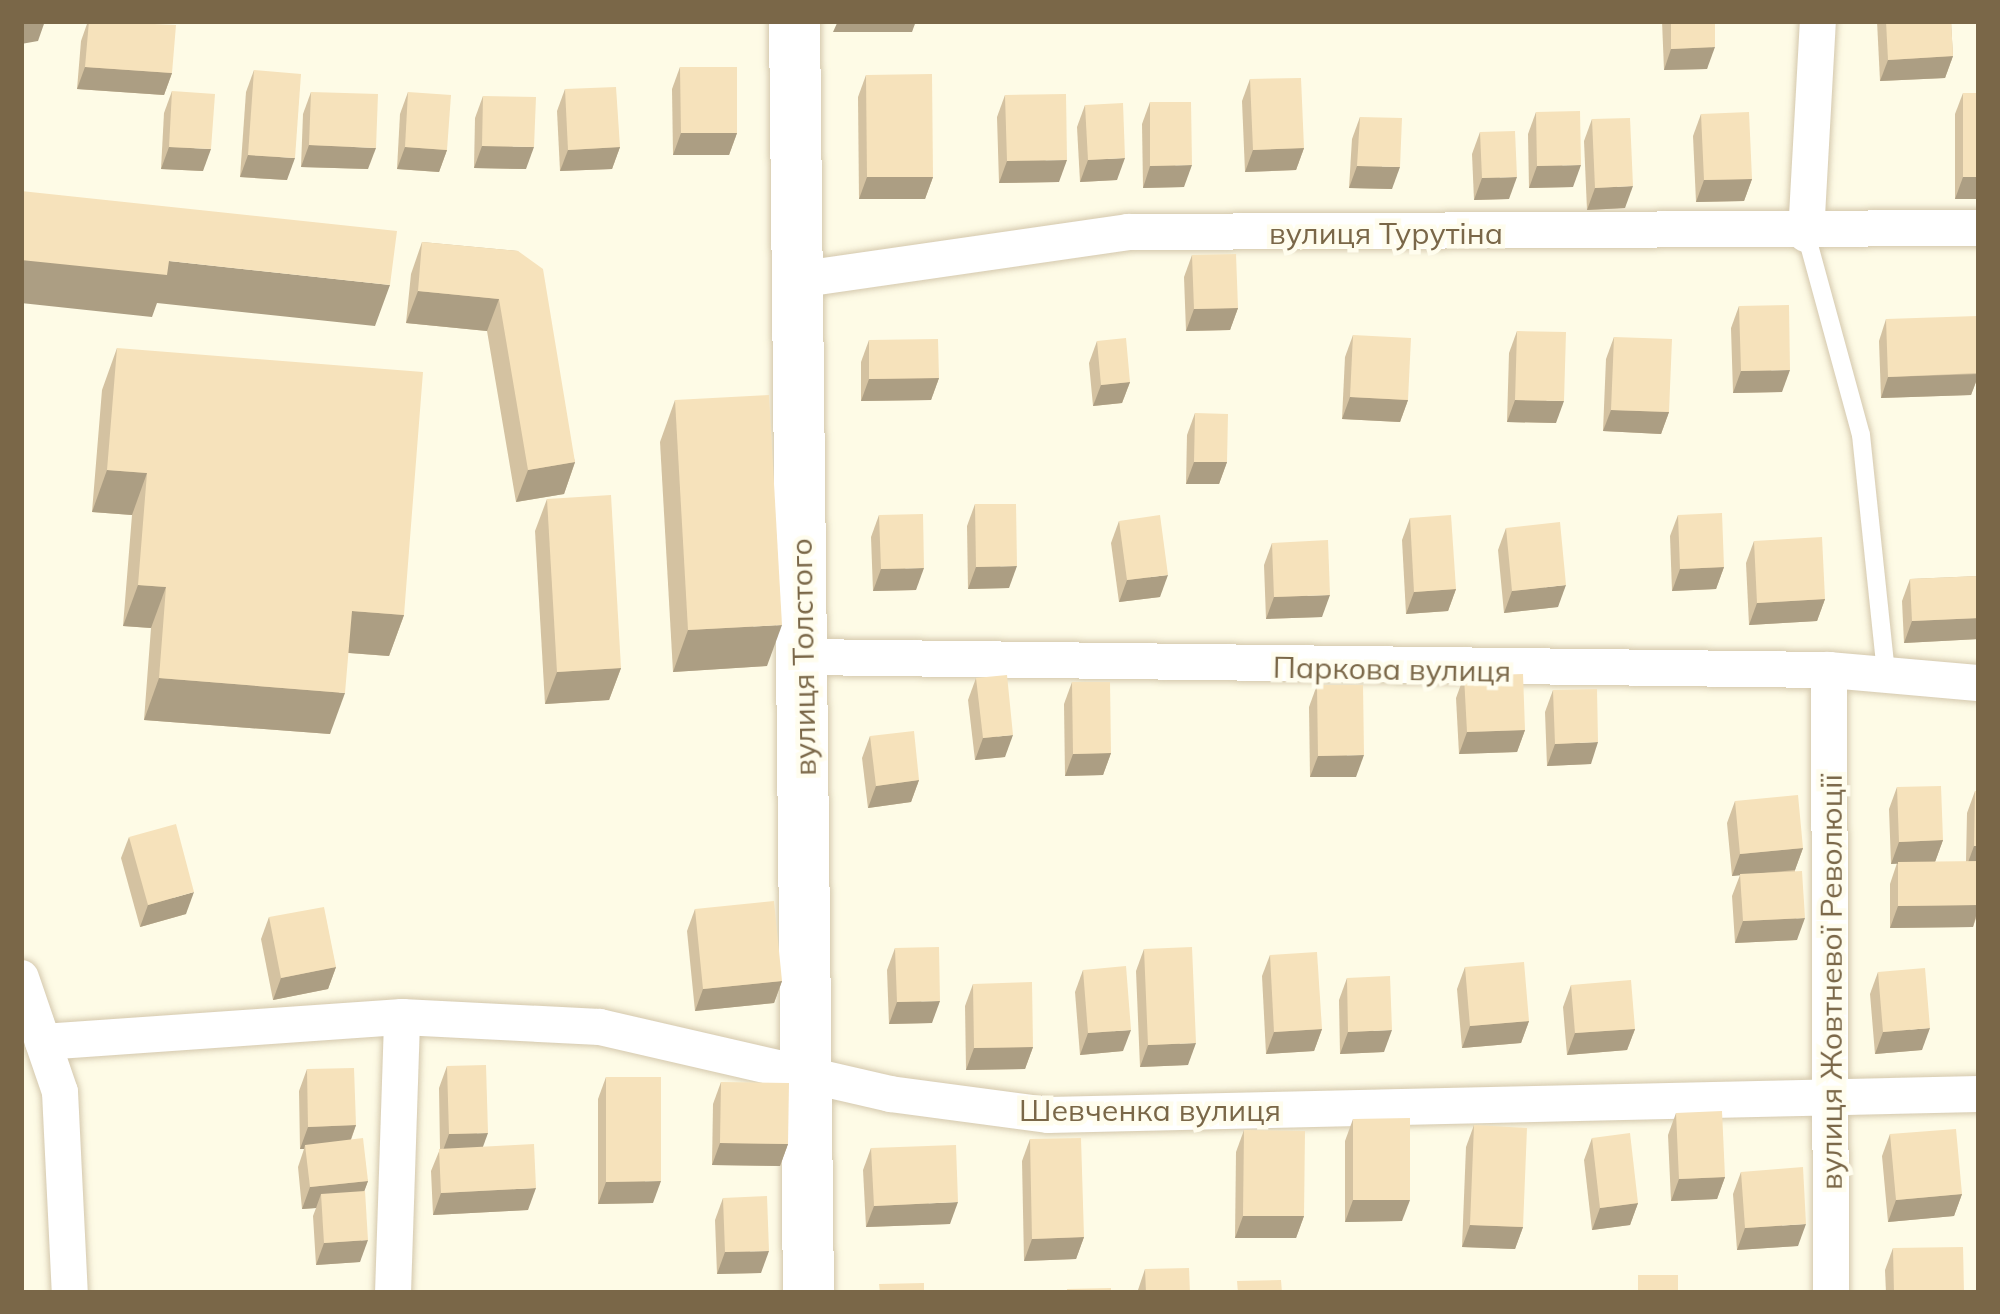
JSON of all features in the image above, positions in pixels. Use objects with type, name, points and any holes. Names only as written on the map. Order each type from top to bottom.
[{"type":"street","name":"вулиця Толстого","points":[[794,21],[810,1067],[808,1293]]},
{"type":"street","points":[[1806,234],[1818,21]]},
{"type":"street","name":"вулиця Турутіна","points":[[796,280],[1128,232],[1806,234],[1979,228]]},
{"type":"street","name":"Паркова вулиця","points":[[804,657],[1828,670],[1979,682]]},
{"type":"street","name":"вулиця Жовтневої Революції","points":[[1828,670],[1834,1102],[1831,1293]]},
{"type":"street","points":[[21,978],[60,1092],[70,1293]]},
{"type":"street","points":[[393,1293],[402,1017]]},
{"type":"street","name":"Шевченка вулиця","points":[[43,1042],[402,1017],[600,1027],[810,1067],[890,1094],[1048,1114],[1834,1102],[1979,1094]]},
{"type":"lane","points":[[1806,234],[1861,435],[1886,674]]},
{"type":"building","points":[[89,21],[176,25],[172,73],[85,67]]},
{"type":"building","points":[[1671,21],[1715,21],[1715,47],[1671,49]]},
{"type":"building","points":[[1886,21],[1951,21],[1953,56],[1888,60]]},
{"type":"building","points":[[680,67],[737,67],[737,133],[681,133]]},
{"type":"building","points":[[254,70],[301,74],[295,158],[248,155]]},
{"type":"building","points":[[932,74],[933,177],[867,177],[866,75]]},
{"type":"building","points":[[1301,78],[1304,148],[1253,150],[1250,79]]},
{"type":"building","points":[[616,87],[620,147],[568,150],[565,89]]},
{"type":"building","points":[[172,91],[215,94],[211,149],[169,147]]},
{"type":"building","points":[[311,92],[378,94],[376,148],[309,145]]},
{"type":"building","points":[[408,92],[451,95],[447,150],[405,147]]},
{"type":"building","points":[[1963,93],[1979,93],[1979,177],[1963,177]]},
{"type":"building","points":[[1066,94],[1067,160],[1007,161],[1005,95]]},
{"type":"building","points":[[483,96],[536,97],[534,147],[482,146]]},
{"type":"building","points":[[1150,102],[1191,102],[1192,165],[1150,166]]},
{"type":"building","points":[[1123,103],[1125,158],[1088,160],[1085,105]]},
{"type":"building","points":[[1580,111],[1581,165],[1537,166],[1536,112]]},
{"type":"building","points":[[1749,112],[1752,179],[1704,180],[1701,114]]},
{"type":"building","points":[[1360,117],[1402,118],[1400,167],[1357,166]]},
{"type":"building","points":[[1630,118],[1633,186],[1595,188],[1592,119]]},
{"type":"building","points":[[1515,131],[1517,177],[1482,178],[1480,132]]},
{"type":"building","points":[[21,191],[397,231],[390,285],[169,261],[167,275],[21,260]]},
{"type":"building","points":[[422,242],[518,251],[543,269],[575,462],[528,470],[499,299],[418,291]]},
{"type":"building","points":[[1236,254],[1238,308],[1194,309],[1192,255]]},
{"type":"building","points":[[1789,305],[1790,370],[1741,371],[1739,306]]},
{"type":"building","points":[[1977,316],[1979,373],[1888,377],[1886,319]]},
{"type":"building","points":[[1517,331],[1566,332],[1564,401],[1515,400]]},
{"type":"building","points":[[1353,335],[1411,338],[1408,400],[1350,397]]},
{"type":"building","points":[[1614,337],[1672,339],[1669,412],[1611,410]]},
{"type":"building","points":[[1126,338],[1130,382],[1101,385],[1097,341]]},
{"type":"building","points":[[938,339],[939,378],[869,379],[869,340]]},
{"type":"building","points":[[117,348],[423,372],[404,615],[352,611],[345,693],[159,678],[166,587],[138,585],[147,473],[107,470]]},
{"type":"building","points":[[769,395],[782,625],[688,630],[675,400]]},
{"type":"building","points":[[1195,413],[1228,414],[1227,462],[1194,462]]},
{"type":"building","points":[[611,495],[621,668],[557,672],[547,499]]},
{"type":"building","points":[[975,504],[1016,504],[1017,566],[976,567]]},
{"type":"building","points":[[1722,513],[1724,567],[1680,569],[1678,515]]},
{"type":"building","points":[[923,514],[924,568],[881,569],[879,515]]},
{"type":"building","points":[[1160,515],[1168,575],[1127,580],[1119,521]]},
{"type":"building","points":[[1451,515],[1456,589],[1414,592],[1410,518]]},
{"type":"building","points":[[1560,522],[1566,585],[1512,591],[1506,528]]},
{"type":"building","points":[[1822,537],[1825,599],[1757,603],[1754,541]]},
{"type":"building","points":[[1328,540],[1330,595],[1274,597],[1272,543]]},
{"type":"building","points":[[1979,576],[1979,618],[1912,621],[1910,579]]},
{"type":"building","points":[[1523,674],[1525,730],[1467,732],[1464,676]]},
{"type":"building","points":[[1007,675],[1013,735],[983,738],[976,678]]},
{"type":"building","points":[[1072,682],[1110,682],[1111,753],[1073,754]]},
{"type":"building","points":[[1317,685],[1363,685],[1364,755],[1318,756]]},
{"type":"building","points":[[1597,689],[1598,742],[1555,744],[1553,690]]},
{"type":"building","points":[[914,731],[919,780],[876,786],[870,736]]},
{"type":"building","points":[[1941,786],[1943,840],[1899,842],[1897,787]]},
{"type":"building","points":[[1975,791],[1979,791],[1979,846],[1974,846]]},
{"type":"building","points":[[1798,795],[1803,848],[1740,854],[1735,801]]},
{"type":"building","points":[[176,824],[194,892],[148,905],[129,837]]},
{"type":"building","points":[[1979,861],[1979,905],[1898,906],[1898,862]]},
{"type":"building","points":[[1802,871],[1805,918],[1743,921],[1740,874]]},
{"type":"building","points":[[774,901],[782,981],[703,989],[695,909]]},
{"type":"building","points":[[324,907],[336,967],[281,978],[269,917]]},
{"type":"building","points":[[939,947],[940,1001],[897,1002],[895,948]]},
{"type":"building","points":[[1192,947],[1196,1043],[1148,1045],[1144,949]]},
{"type":"building","points":[[1317,952],[1322,1029],[1274,1032],[1270,955]]},
{"type":"building","points":[[1524,962],[1529,1021],[1470,1026],[1465,967]]},
{"type":"building","points":[[1126,966],[1131,1030],[1088,1033],[1083,970]]},
{"type":"building","points":[[1925,968],[1930,1028],[1883,1032],[1878,972]]},
{"type":"building","points":[[1390,976],[1392,1030],[1348,1032],[1347,978]]},
{"type":"building","points":[[1631,980],[1635,1029],[1575,1033],[1571,985]]},
{"type":"building","points":[[1032,982],[1033,1047],[974,1048],[973,984]]},
{"type":"building","points":[[486,1065],[488,1133],[449,1134],[447,1066]]},
{"type":"building","points":[[354,1068],[356,1125],[308,1127],[307,1069]]},
{"type":"building","points":[[606,1077],[661,1077],[661,1181],[606,1182]]},
{"type":"building","points":[[721,1082],[789,1083],[788,1144],[720,1143]]},
{"type":"building","points":[[1722,1111],[1725,1177],[1679,1179],[1676,1113]]},
{"type":"building","points":[[1410,1118],[1410,1200],[1353,1200],[1353,1119]]},
{"type":"building","points":[[1474,1125],[1527,1128],[1523,1227],[1470,1225]]},
{"type":"building","points":[[1956,1129],[1962,1194],[1896,1200],[1890,1134]]},
{"type":"building","points":[[1244,1130],[1305,1131],[1304,1216],[1243,1216]]},
{"type":"building","points":[[1630,1133],[1638,1203],[1600,1208],[1592,1138]]},
{"type":"building","points":[[363,1138],[368,1181],[310,1187],[305,1145]]},
{"type":"building","points":[[1081,1138],[1084,1237],[1032,1239],[1030,1139]]},
{"type":"building","points":[[534,1144],[536,1188],[441,1193],[439,1149]]},
{"type":"building","points":[[956,1145],[958,1202],[874,1206],[871,1148]]},
{"type":"building","points":[[1803,1167],[1806,1224],[1745,1228],[1741,1172]]},
{"type":"building","points":[[365,1191],[368,1240],[324,1243],[321,1194]]},
{"type":"building","points":[[767,1196],[769,1251],[725,1252],[723,1198]]},
{"type":"building","points":[[1963,1247],[1964,1293],[1894,1293],[1893,1248]]},
{"type":"building","points":[[1189,1268],[1190,1293],[1146,1293],[1145,1269]]},
{"type":"building","points":[[1638,1275],[1678,1275],[1678,1293],[1638,1293]]},
{"type":"building","points":[[1281,1280],[1282,1293],[1238,1293],[1237,1281]]},
{"type":"building","points":[[924,1283],[924,1293],[880,1293],[879,1284]]},
{"type":"building","points":[[1111,1288],[1111,1293],[1067,1293],[1067,1289]]}]
